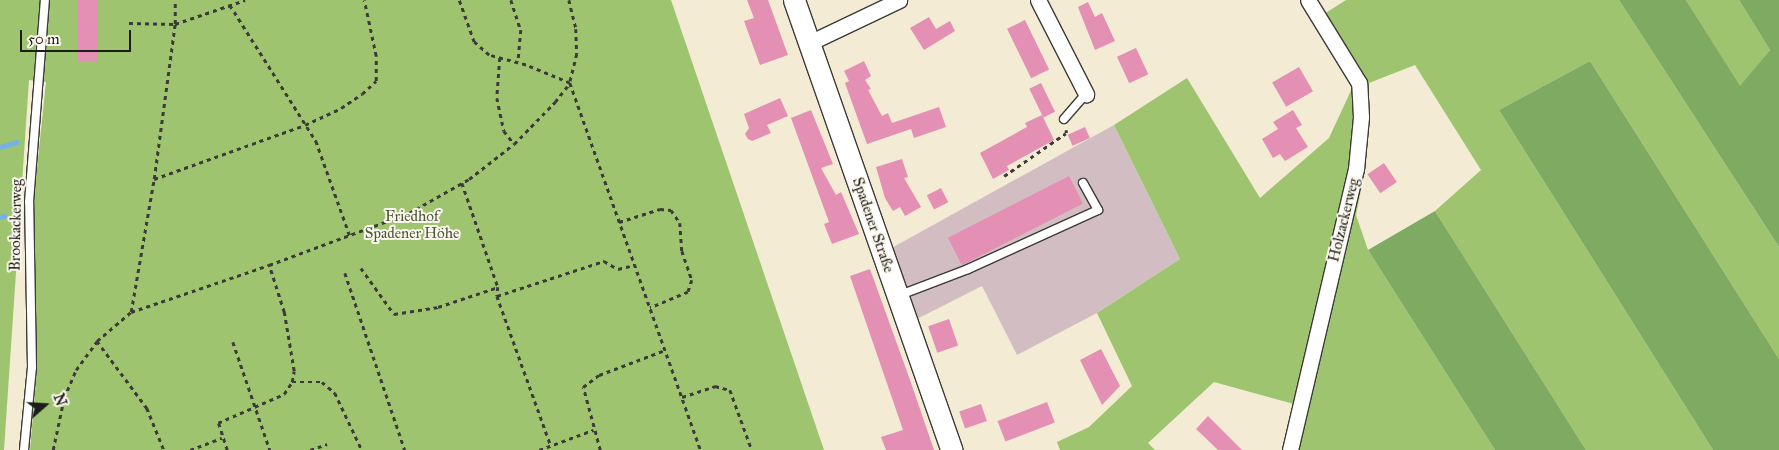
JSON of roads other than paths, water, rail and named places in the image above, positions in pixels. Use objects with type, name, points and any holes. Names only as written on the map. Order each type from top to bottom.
[{"type":"street","name":"Spadener Straße","points":[[794,0],[952,450]]},
{"type":"street","points":[[809,43],[899,0]]},
{"type":"street","points":[[1038,0],[1086,94]]},
{"type":"street","name":"Holzackerweg","points":[[1290,450],[1356,169],[1361,117],[1359,83],[1308,0]]},
{"type":"lane","name":"Brookackerweg","points":[[24,450],[32,367],[29,202],[45,0]]},
{"type":"lane","points":[[1064,118],[1086,94]]},
{"type":"lane","points":[[898,296],[968,269],[1098,210],[1083,182]]},
{"type":"waterway","points":[[0,147],[16,142]]},
{"type":"waterway","points":[[0,217],[4,216]]},
{"type":"park label","name":"Friedhof Spadener Höhe","points":[[412,224]]}]
